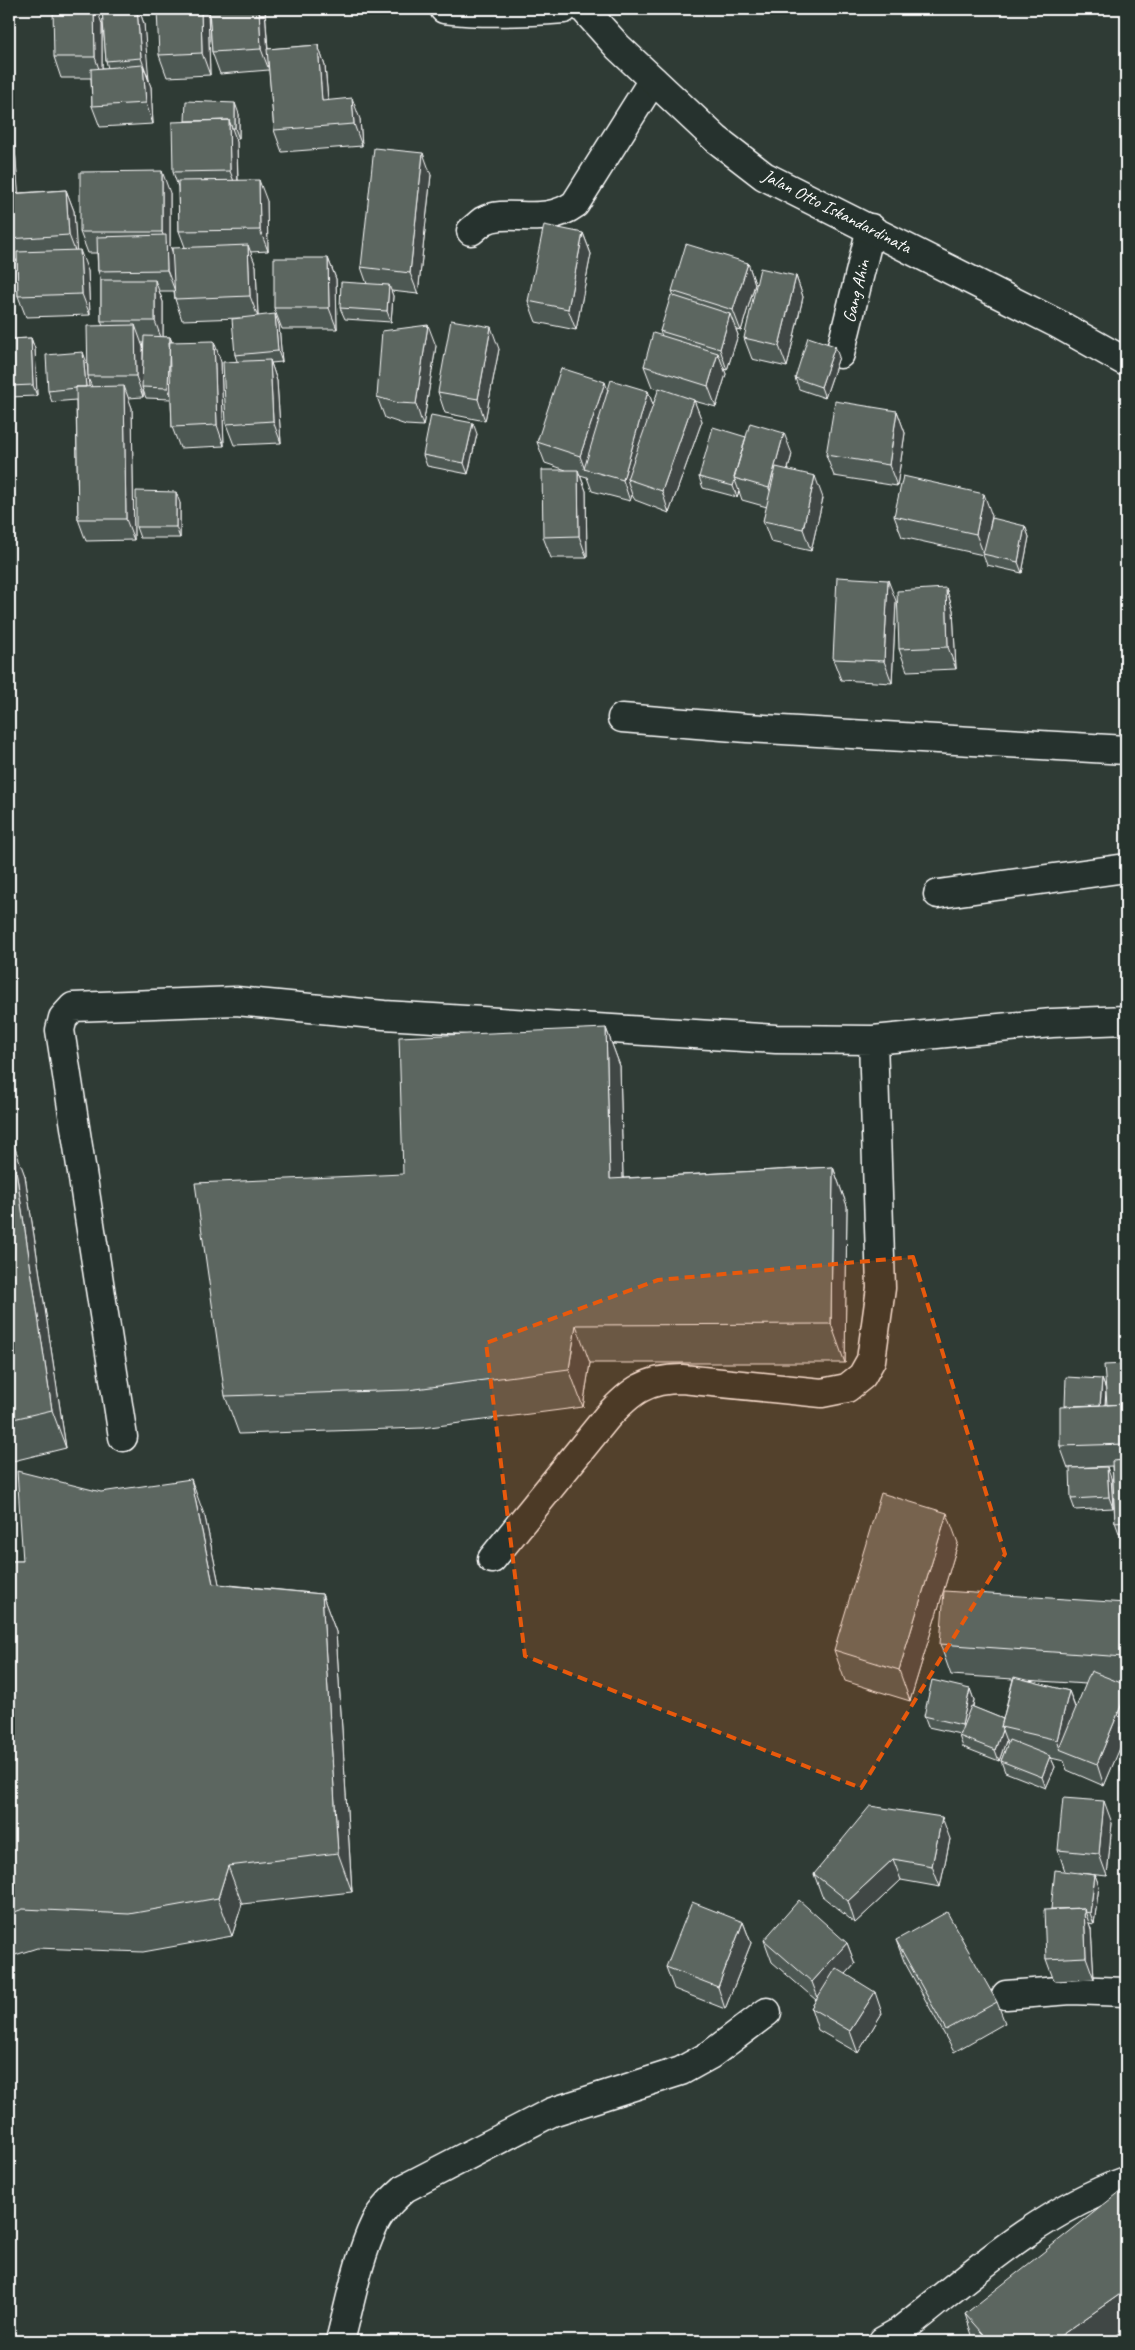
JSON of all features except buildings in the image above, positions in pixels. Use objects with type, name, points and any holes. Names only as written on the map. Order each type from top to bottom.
[{"type":"street","points":[[444,9],[532,12],[564,9]]},
{"type":"street","name":"Jalan Otto Iskandardinata","points":[[584,9],[618,47],[716,139],[764,176],[871,228],[938,264],[1088,339],[1126,362]]},
{"type":"street","points":[[471,231],[484,221],[496,217],[549,216],[563,213],[575,204],[653,80]]},
{"type":"street","name":"Gang Ahin","points":[[840,354],[871,228]]},
{"type":"street","points":[[622,718],[747,728],[1126,750]]},
{"type":"street","points":[[938,894],[1126,868]]},
{"type":"street","points":[[123,1437],[60,1030],[63,1018],[73,1007],[236,1001],[384,1015],[776,1039],[873,1040],[1052,1023],[1126,1020]]},
{"type":"street","points":[[492,1559],[607,1417],[623,1400],[641,1387],[662,1379],[682,1379],[822,1393],[847,1388],[862,1376],[872,1360],[881,1288],[873,1040]]},
{"type":"street","points":[[1006,1995],[1071,1990],[1126,1992]]},
{"type":"street","points":[[340,2341],[352,2294],[375,2222],[388,2204],[404,2188],[552,2112],[681,2072],[710,2055],[767,2012]]},
{"type":"street","points":[[897,2338],[1027,2231],[1078,2200],[1126,2181]]},
{"type":"highlighted area","points":[[913,1257],[1005,1554],[861,1788],[525,1656],[486,1343],[658,1280]]}]
